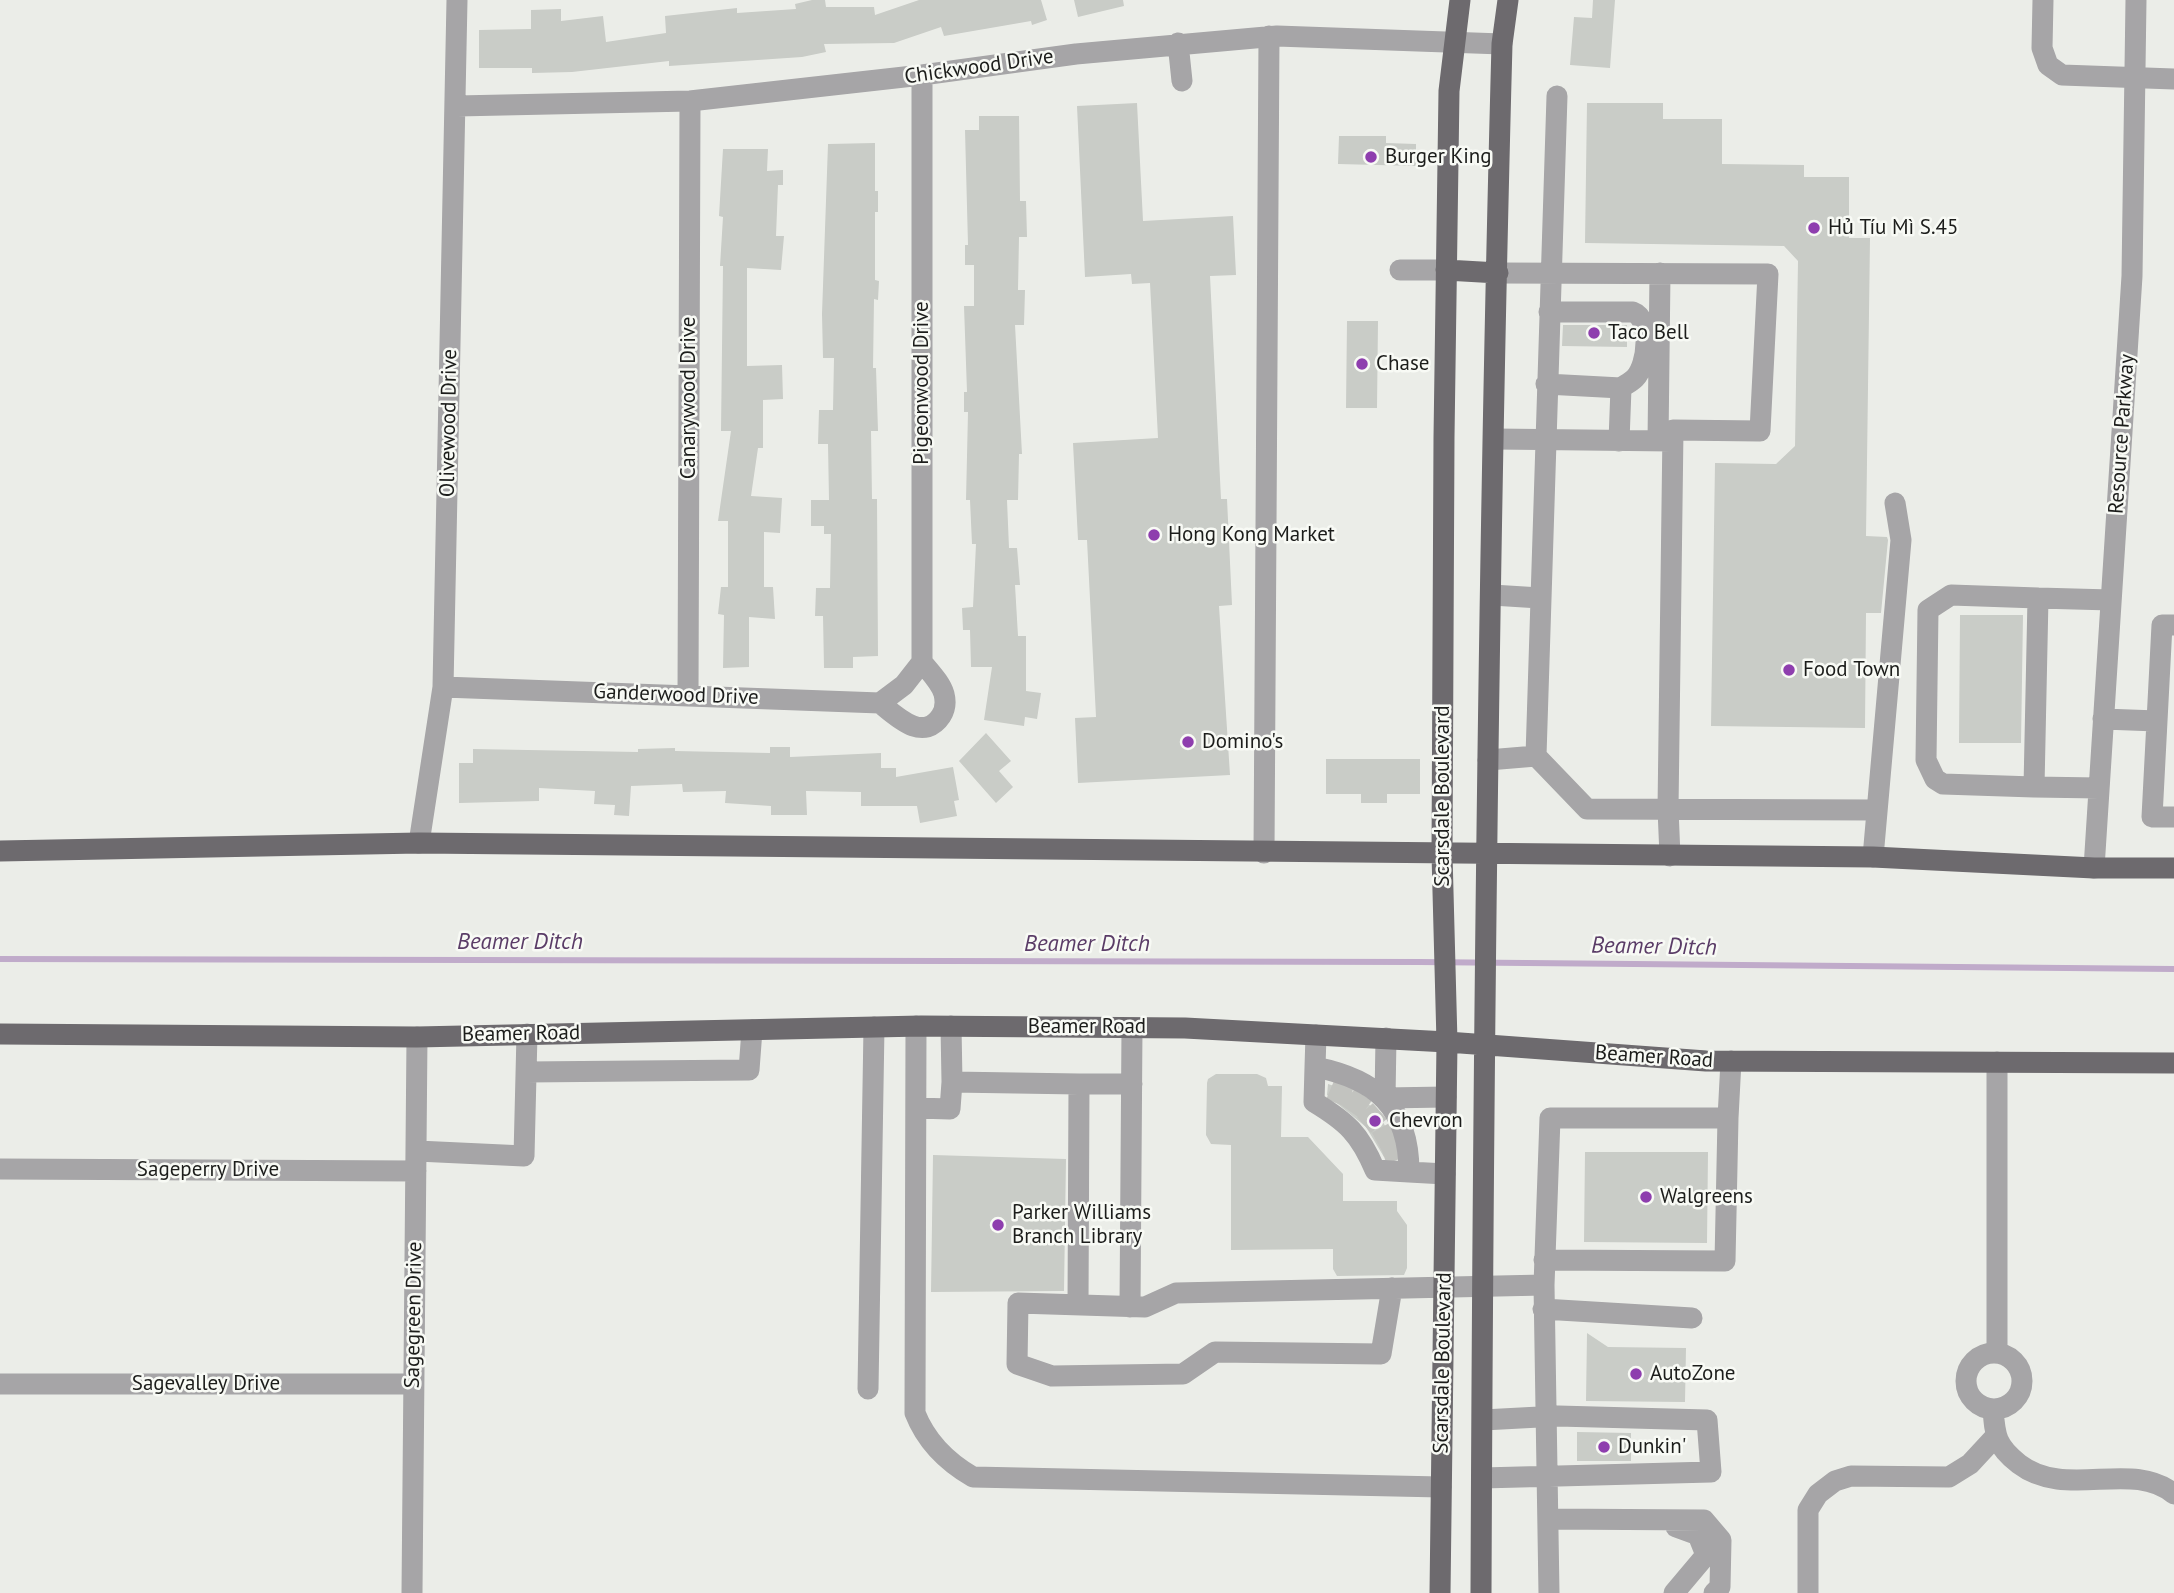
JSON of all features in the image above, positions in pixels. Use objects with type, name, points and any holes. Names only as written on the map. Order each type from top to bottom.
[{"type":"main road","name":"Scarsdale Boulevard","points":[[1440,1593],[1447,1042],[1442,877],[1446,271],[1449,101],[1460,0]]},
{"type":"main road","name":"Scarsdale Boulevard","points":[[1481,1593],[1485,856],[1502,44],[1508,0]]},
{"type":"main road","points":[[1446,271],[1498,273]]},
{"type":"main road","points":[[0,851],[419,843],[1485,856],[1873,857],[2094,868],[2174,869]]},
{"type":"main road","name":"Beamer Road","points":[[0,1034],[417,1037],[916,1026],[1132,1028],[1447,1042],[1486,1035],[1731,1062],[2174,1063]]},
{"type":"street","name":"Olivewood Drive","points":[[419,843],[443,687],[457,106],[457,0]]},
{"type":"street","points":[[2043,0],[2042,48],[2048,65],[2062,75],[2174,79]]},
{"type":"street","name":"Resource Parkway","points":[[2094,868],[2132,276],[2136,0]]},
{"type":"street","name":"Chickwood Drive","points":[[457,106],[690,100],[1178,43],[1269,36],[1502,44]]},
{"type":"street","points":[[1264,853],[1269,36]]},
{"type":"street","points":[[1178,43],[1182,81]]},
{"type":"street","name":"Pigeonwood Drive","points":[[922,75],[922,662]]},
{"type":"street","points":[[1557,96],[1536,756],[1587,809],[1875,810]]},
{"type":"street","name":"Canarywood Drive","points":[[688,696],[690,100]]},
{"type":"street","points":[[1400,270],[1446,271]]},
{"type":"street","points":[[1498,273],[1768,274],[1760,431],[1673,430],[1665,441]]},
{"type":"street","points":[[1660,273],[1665,441],[1670,856]]},
{"type":"street","points":[[1546,384],[1621,388],[1635,378],[1644,357],[1644,322],[1640,314],[1549,312]]},
{"type":"street","points":[[1619,441],[1621,388]]},
{"type":"street","points":[[1495,439],[1665,441]]},
{"type":"street","points":[[1873,857],[1900,540],[1895,503]]},
{"type":"street","points":[[1492,594],[1540,597]]},
{"type":"street","points":[[2099,789],[1943,784],[1928,769],[1928,610],[1951,596],[2111,600]]},
{"type":"street","points":[[2034,787],[2038,598]]},
{"type":"street","points":[[2174,625],[2162,625],[2152,817],[2174,817]]},
{"type":"street","points":[[922,662],[944,693],[943,713],[937,721],[928,726],[908,725],[880,703],[904,685],[922,662]]},
{"type":"street","name":"Ganderwood Drive","points":[[443,687],[880,703]]},
{"type":"street","points":[[2104,719],[2157,721]]},
{"type":"street","points":[[1488,760],[1536,756]]},
{"type":"street","points":[[916,1026],[915,1413],[922,1433],[955,1467],[973,1477],[1441,1487]]},
{"type":"street","points":[[916,1108],[950,1109],[951,1026]]},
{"type":"street","points":[[868,1389],[874,1027]]},
{"type":"street","points":[[1130,1307],[1132,1028]]},
{"type":"street","points":[[527,1034],[526,1072],[749,1070],[752,1030]]},
{"type":"street","points":[[1316,1035],[1361,1113],[1409,1172]]},
{"type":"street","name":"Sagegreen Drive","points":[[412,1593],[417,1037]]},
{"type":"street","points":[[1387,1038],[1361,1113],[1375,1170],[1445,1174]]},
{"type":"street","points":[[1544,1260],[1725,1261],[1731,1062]]},
{"type":"street","points":[[1997,1062],[1997,1353]]},
{"type":"street","name":"Sageperry Drive","points":[[0,1169],[416,1161],[524,1156],[526,1072]]},
{"type":"street","points":[[952,1082],[1132,1084]]},
{"type":"street","points":[[1078,1305],[1080,1084]]},
{"type":"street","points":[[1361,1113],[1446,1097]]},
{"type":"street","points":[[1549,1593],[1548,1478],[1551,1416],[1543,1309],[1550,1118],[1728,1118]]},
{"type":"street","points":[[1392,1288],[1381,1354],[1214,1352],[1183,1374],[1052,1376],[1017,1364],[1018,1303],[1145,1307],[1176,1293],[1392,1288],[1444,1287],[1484,1286],[1544,1285]]},
{"type":"street","points":[[1543,1309],[1692,1318]]},
{"type":"street","points":[[1987,1353],[1997,1353],[2013,1360],[2018,1366],[2022,1384],[2015,1399],[2007,1406],[1993,1409],[1980,1405],[1973,1399],[1966,1381],[1972,1363],[1987,1353]]},
{"type":"street","name":"Sagevalley Drive","points":[[0,1384],[413,1384]]},
{"type":"street","points":[[1993,1409],[1995,1437],[2008,1455],[2034,1475],[2070,1482],[2147,1480],[2174,1494]]},
{"type":"street","points":[[1482,1478],[1711,1472],[1707,1420],[1551,1416],[1483,1420]]},
{"type":"street","points":[[1808,1593],[1808,1510],[1818,1494],[1835,1481],[1851,1476],[1949,1477],[1970,1464],[1995,1437]]},
{"type":"street","points":[[1549,1519],[1704,1520],[1721,1540],[1720,1587],[1714,1593]]},
{"type":"street","points":[[1578,1520],[1593,1528],[1679,1527],[1698,1535],[1706,1555],[1706,1584],[1696,1593]]},
{"type":"street","points":[[1674,1593],[1706,1555]]},
{"type":"building","points":[[825,0],[826,7],[874,7],[875,15],[919,0],[1041,0],[1047,20],[1032,25],[1031,21],[944,36],[941,27],[894,43],[824,44],[826,52],[802,57],[669,66],[669,61],[572,72],[532,73],[532,68],[479,68],[479,30],[531,29],[531,10],[561,9],[561,21],[603,16],[606,42],[666,33],[665,16],[737,8],[737,13],[796,9],[795,4]]},
{"type":"building","points":[[1074,0],[1123,0],[1124,6],[1078,17]]},
{"type":"building","points":[[1593,0],[1615,0],[1610,68],[1570,65],[1574,17],[1592,18]]},
{"type":"building","points":[[1137,103],[1143,221],[1233,216],[1236,275],[1210,276],[1221,499],[1227,499],[1232,605],[1219,606],[1230,775],[1078,783],[1075,718],[1096,717],[1087,540],[1078,540],[1073,443],[1158,438],[1150,283],[1132,284],[1131,274],[1085,277],[1077,106]]},
{"type":"building","points":[[1587,103],[1663,103],[1663,119],[1722,119],[1722,164],[1804,165],[1804,177],[1849,177],[1849,238],[1870,238],[1866,536],[1887,537],[1888,540],[1881,613],[1866,613],[1865,728],[1711,726],[1715,463],[1776,464],[1795,446],[1798,261],[1784,246],[1585,243]]},
{"type":"building","points":[[979,116],[1019,116],[1020,201],[1026,201],[1027,237],[1019,237],[1018,290],[1025,290],[1024,325],[1015,325],[1022,454],[1019,454],[1018,500],[1007,500],[1009,548],[1017,548],[1020,585],[1015,585],[1018,636],[1026,636],[1026,691],[1041,693],[1037,719],[1025,717],[1024,726],[984,720],[992,667],[971,667],[970,630],[963,630],[962,608],[973,607],[976,544],[972,544],[970,500],[966,500],[968,412],[964,412],[964,392],[967,392],[964,306],[974,306],[974,265],[965,265],[965,245],[968,245],[965,130],[979,130]]},
{"type":"building","name":"Burger King","points":[[1339,136],[1386,136],[1386,143],[1416,144],[1416,166],[1338,164]]},
{"type":"building","points":[[875,143],[878,212],[875,212],[875,280],[879,281],[878,300],[874,299],[873,368],[876,368],[878,431],[871,431],[872,499],[877,499],[878,656],[853,657],[853,668],[824,668],[823,616],[815,616],[816,588],[830,588],[831,534],[824,534],[824,526],[811,526],[811,500],[829,500],[828,444],[818,444],[819,410],[833,410],[834,358],[823,358],[822,314],[828,144]]},
{"type":"building","points":[[723,149],[768,149],[767,171],[783,170],[783,185],[778,185],[776,236],[784,236],[781,270],[747,268],[747,366],[782,365],[783,399],[763,400],[763,448],[758,448],[751,496],[782,498],[780,533],[764,532],[764,587],[773,587],[775,619],[749,617],[749,667],[723,668],[724,615],[718,614],[721,587],[728,587],[728,521],[718,521],[731,431],[721,431],[723,266],[720,266],[723,217],[719,216]]},
{"type":"building","name":"Chase","points":[[1347,321],[1378,321],[1377,408],[1346,408]]},
{"type":"building","name":"Taco Bell","points":[[1563,325],[1627,325],[1627,347],[1562,346]]},
{"type":"building","points":[[1960,615],[2023,615],[2021,743],[1959,743]]},
{"type":"building","points":[[986,733],[1011,761],[999,771],[1013,787],[996,803],[959,761]]},
{"type":"building","points":[[770,747],[790,747],[790,757],[881,753],[881,768],[896,768],[896,777],[953,767],[959,800],[954,801],[957,816],[920,823],[917,806],[861,806],[861,792],[806,791],[807,815],[771,815],[771,806],[725,803],[726,791],[683,792],[682,784],[631,786],[629,816],[614,815],[615,805],[594,804],[595,791],[539,788],[539,801],[459,803],[459,763],[473,763],[473,749],[638,752],[638,749],[675,748],[675,751],[770,753]]},
{"type":"building","points":[[1326,759],[1420,759],[1420,794],[1387,794],[1387,803],[1361,803],[1361,794],[1326,794]]},
{"type":"building","points":[[1216,1074],[1257,1074],[1266,1078],[1268,1086],[1282,1086],[1281,1137],[1308,1137],[1343,1174],[1343,1201],[1397,1201],[1397,1211],[1407,1225],[1407,1268],[1404,1275],[1337,1276],[1333,1269],[1333,1249],[1231,1250],[1231,1145],[1211,1144],[1206,1135],[1207,1083],[1208,1079]]},
{"type":"building","name":"Chevron","points":[[1328,1084],[1350,1091],[1375,1109],[1390,1134],[1395,1156],[1384,1157],[1366,1127],[1327,1095]]},
{"type":"building","name":"Walgreens","points":[[1585,1152],[1708,1152],[1707,1243],[1584,1242]]},
{"type":"building","name":"Parker Williams Branch Library","points":[[933,1155],[1066,1159],[1064,1291],[931,1292]]},
{"type":"building","name":"AutoZone","points":[[1587,1333],[1608,1347],[1686,1348],[1685,1402],[1586,1401]]},
{"type":"building","name":"Dunkin'","points":[[1577,1432],[1631,1433],[1631,1461],[1577,1461]]},
{"type":"waterway","name":"Beamer Ditch","points":[[0,959],[1418,962],[2174,969]]},
{"type":"tunnel","points":[[1336,1103],[1344,1084]]},
{"type":"tunnel","points":[[1351,1112],[1363,1095]]},
{"type":"tunnel","points":[[1364,1125],[1380,1111]]},
{"type":"tunnel","points":[[1377,1142],[1395,1132]]},
{"type":"tunnel","points":[[1383,1154],[1402,1147]]},
{"type":"place","name":"Burger King","points":[[1371,157]]},
{"type":"place","name":"Hủ Tíu Mì S.45","points":[[1814,228]]},
{"type":"place","name":"Taco Bell","points":[[1594,333]]},
{"type":"place","name":"Chase","points":[[1362,364]]},
{"type":"place","name":"Hong Kong Market","points":[[1154,535]]},
{"type":"place","name":"Food Town","points":[[1789,670]]},
{"type":"place","name":"Domino's","points":[[1188,742]]},
{"type":"place","name":"Chevron","points":[[1375,1121]]},
{"type":"place","name":"Walgreens","points":[[1646,1197]]},
{"type":"place","name":"Parker Williams Branch Library","points":[[998,1225]]},
{"type":"place","name":"AutoZone","points":[[1636,1374]]},
{"type":"place","name":"Dunkin'","points":[[1604,1447]]}]
